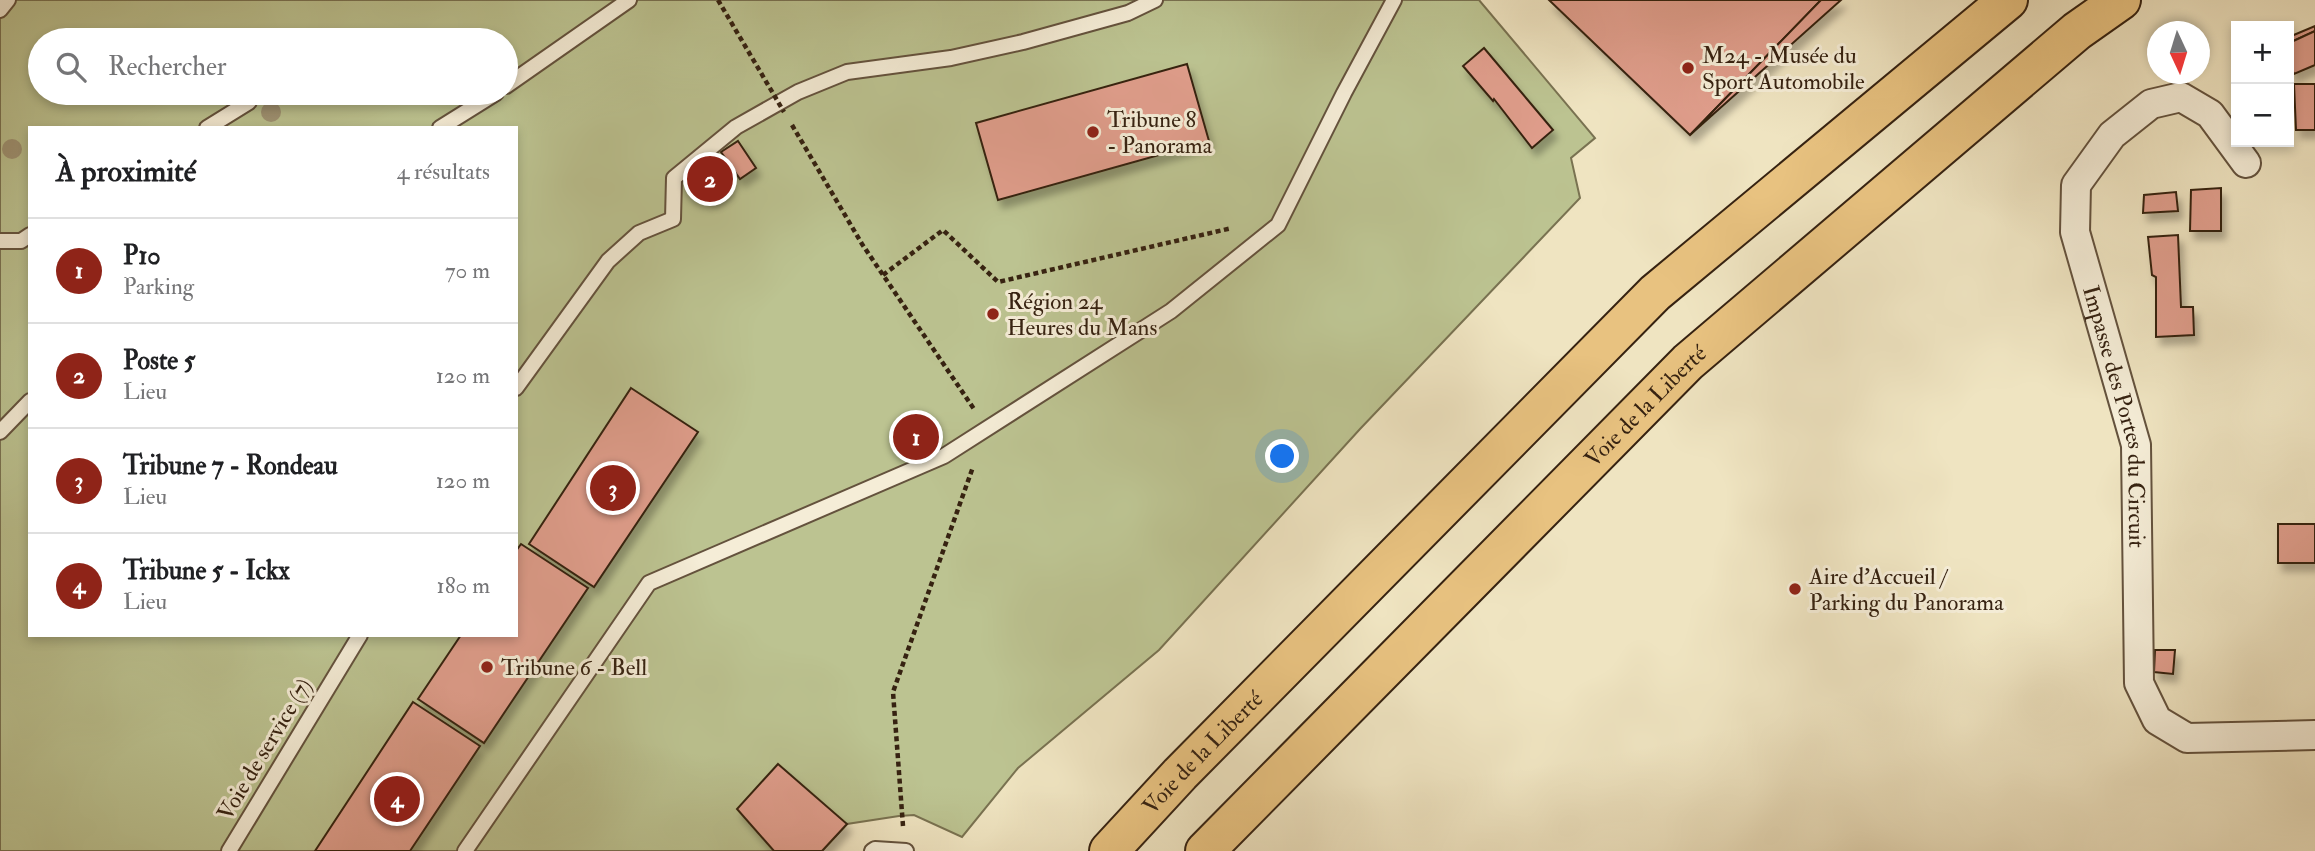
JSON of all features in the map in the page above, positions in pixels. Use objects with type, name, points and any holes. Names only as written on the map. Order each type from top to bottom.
[{"type":"highway","name":"Voie de la Liberté","points":[[1109,851],[1190,765],[1655,293],[2008,0]]},
{"type":"highway","name":"Voie de la Liberté","points":[[1205,851],[1688,362],[2077,31],[2121,0]]},
{"type":"street","name":"Impasse des Portes du Circuit","points":[[2246,163],[2210,114],[2181,97],[2151,104],[2112,135],[2076,185],[2075,232],[2136,445],[2139,683],[2157,720],[2187,738],[2315,735]]},
{"type":"lane","points":[[0,9],[8,0]]},
{"type":"lane","points":[[518,78],[629,0]]},
{"type":"lane","points":[[518,385],[608,261],[639,233],[673,219],[674,178],[736,127],[798,92],[847,72],[951,58],[1023,43],[1128,13],[1154,0]]},
{"type":"lane","points":[[465,851],[649,583],[944,456],[1171,311],[1278,225],[1343,93],[1394,0]]},
{"type":"lane","points":[[210,126],[245,105]]},
{"type":"lane","points":[[443,126],[477,105]]},
{"type":"lane","points":[[0,241],[20,241],[28,236]]},
{"type":"lane","points":[[0,432],[28,403]]},
{"type":"lane","name":"Voie de service (7)","points":[[229,851],[359,637]]},
{"type":"lane","points":[[872,851],[905,851]]},
{"type":"path","points":[[718,0],[838,204],[987,428],[893,692],[905,851]]},
{"type":"path","points":[[883,275],[943,230],[998,282],[1238,226]]},
{"type":"green space","name":"Région 24 Heures du Mans","points":[[0,0],[1479,0],[1595,138],[1571,158],[1580,198],[1360,429],[1159,650],[1018,768],[962,837],[914,815],[899,816],[847,824],[822,851],[0,851]]},
{"type":"building","name":"M24 - Musée du Sport Automobile","points":[[1549,0],[1821,0],[1690,135]]},
{"type":"building","points":[[1821,0],[1841,0],[1690,135]]},
{"type":"building","points":[[2315,26],[2315,31],[2294,41],[2294,35]]},
{"type":"building","points":[[2315,31],[2315,65],[2294,74],[2294,41]]},
{"type":"building","points":[[1484,48],[1553,130],[1532,148],[1494,99],[1493,101],[1463,66]]},
{"type":"building","name":"Tribune 8 - Panorama","points":[[1187,64],[1209,141],[998,200],[976,123]]},
{"type":"building","points":[[2294,84],[2315,84],[2315,130],[2296,130]]},
{"type":"building","points":[[738,141],[756,168],[740,179],[721,152]]},
{"type":"building","points":[[709,160],[727,187],[711,198],[692,171]]},
{"type":"building","points":[[2221,188],[2221,231],[2190,231],[2191,190]]},
{"type":"building","points":[[2176,192],[2178,211],[2143,213],[2144,195]]},
{"type":"building","points":[[2178,235],[2181,307],[2193,307],[2194,335],[2156,337],[2156,277],[2152,275],[2148,237]]},
{"type":"building","points":[[631,388],[698,432],[594,587],[529,544]]},
{"type":"building","points":[[2278,524],[2315,524],[2315,563],[2278,563]]},
{"type":"building","name":"Tribune 6 - Bell","points":[[521,544],[588,588],[484,743],[418,699],[460,637],[518,637],[518,548]]},
{"type":"building","points":[[2155,650],[2175,650],[2173,674],[2154,672]]},
{"type":"building","points":[[413,702],[480,746],[410,851],[315,851]]},
{"type":"building","points":[[778,764],[847,824],[822,851],[774,851],[737,809]]},
{"type":"place","name":"M24 - Musée du Sport Automobile","points":[[1688,68]]},
{"type":"place","name":"Tribune 8 - Panorama","points":[[1093,132]]},
{"type":"place","name":"Poste 5","points":[[710,179]]},
{"type":"place","name":"Région 24 Heures du Mans","points":[[993,314]]},
{"type":"place","name":"P10","points":[[916,437]]},
{"type":"place","name":"Tribune 7 - Rondeau","points":[[613,488]]},
{"type":"place","name":"Aire d'Accueil / Parking du Panorama","points":[[1795,589]]},
{"type":"place","name":"Tribune 6 - Bell","points":[[487,667]]},
{"type":"place","name":"Tribune 5 - Ickx","points":[[397,799]]}]
